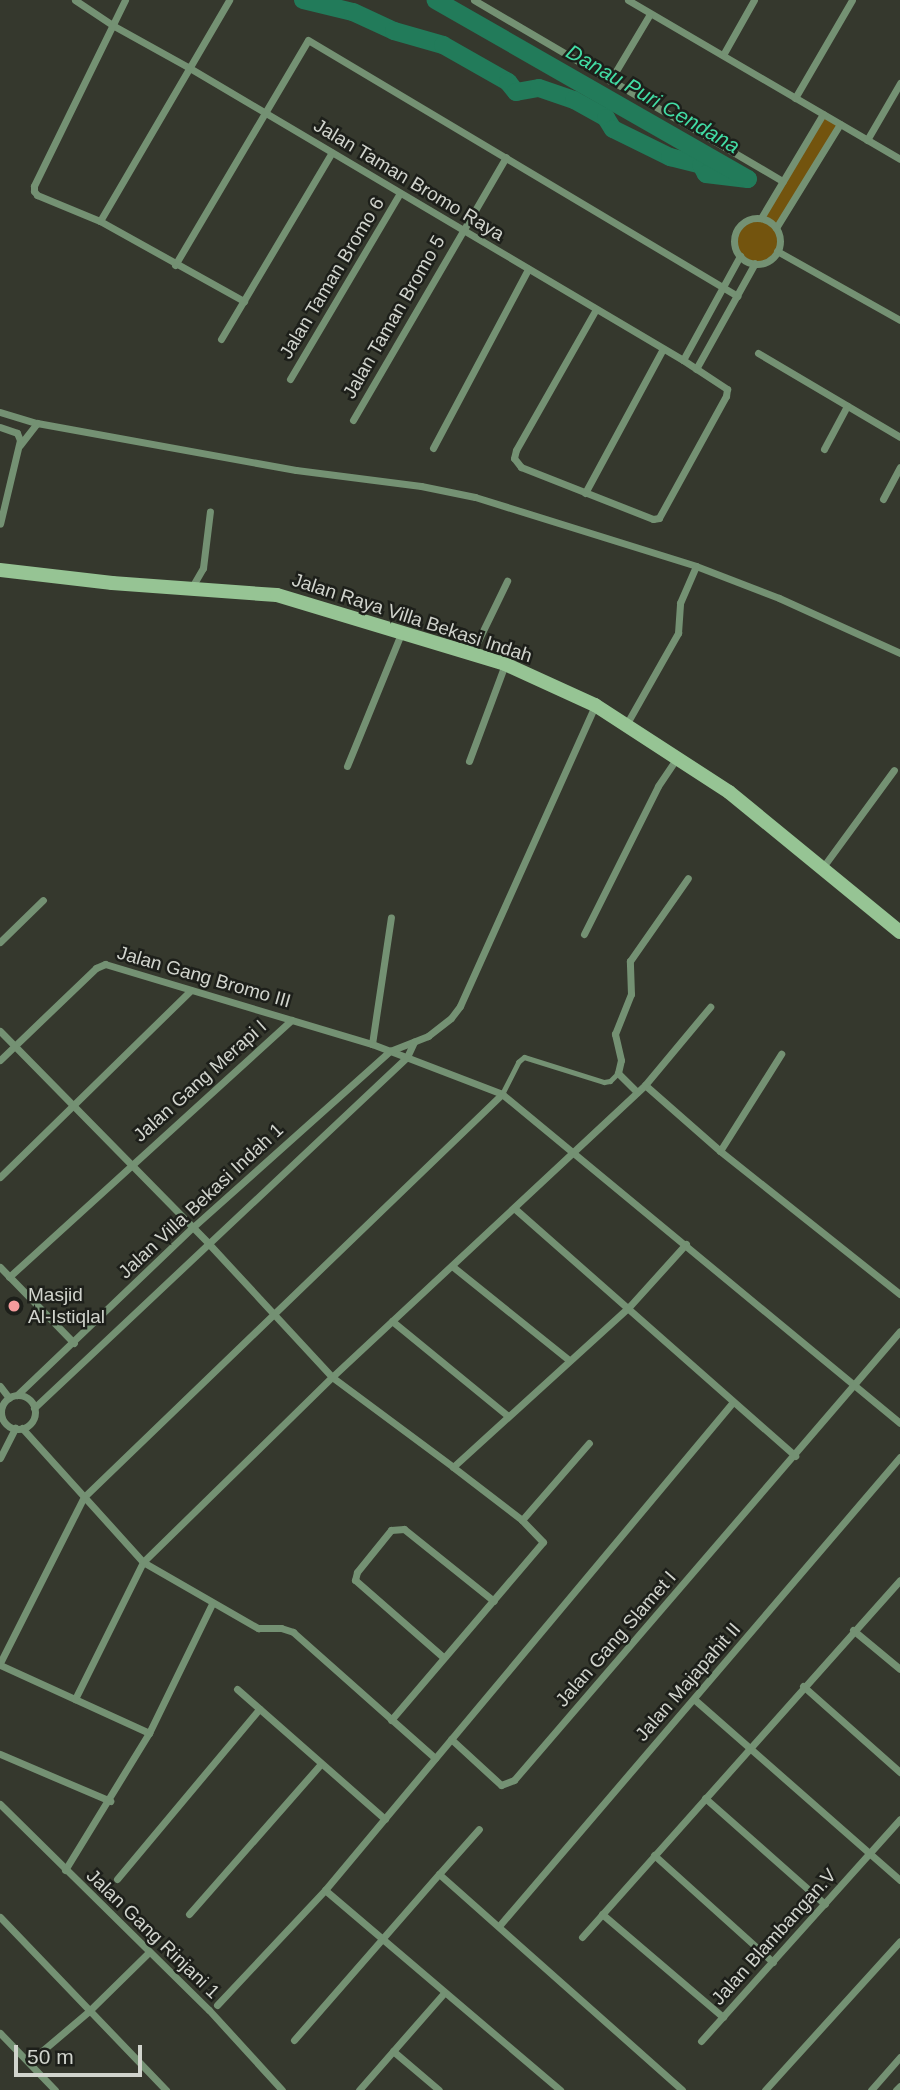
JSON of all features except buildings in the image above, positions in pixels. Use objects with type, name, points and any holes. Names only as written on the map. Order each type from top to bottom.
[{"type":"main road","name":"Jalan Raya Villa Bekasi Indah","points":[[0,570],[112,583],[277,595],[505,664],[595,705],[729,792],[900,932]]},
{"type":"street","name":"Jalan Taman Bromo Raya","points":[[75,0],[114,26],[332,152],[727,388],[726,396],[659,518],[653,519],[585,493]]},
{"type":"street","points":[[125,0],[34,186],[35,194],[100,221],[244,302]]},
{"type":"street","points":[[100,221],[229,0]]},
{"type":"street","points":[[474,0],[783,181]]},
{"type":"street","points":[[628,0],[900,159]]},
{"type":"street","points":[[723,55],[754,0]]},
{"type":"street","points":[[795,98],[852,0]]},
{"type":"street","points":[[610,81],[650,14]]},
{"type":"street","points":[[175,265],[308,40],[737,296]]},
{"type":"street","points":[[867,140],[900,83]]},
{"type":"street","points":[[761,218],[823,114]]},
{"type":"street","points":[[776,228],[840,124]]},
{"type":"street","points":[[221,339],[332,152]]},
{"type":"street","name":"Jalan Taman Bromo 5","points":[[353,420],[506,157]]},
{"type":"street","name":"Jalan Taman Bromo 6","points":[[290,379],[400,193]]},
{"type":"street","points":[[761,218],[776,228],[780,239],[777,251],[768,261],[755,263],[740,256],[734,244],[737,230],[747,220],[761,218]]},
{"type":"street","points":[[777,251],[900,320]]},
{"type":"street","points":[[683,360],[740,256]]},
{"type":"street","points":[[696,369],[755,263]]},
{"type":"street","points":[[433,448],[528,269]]},
{"type":"street","points":[[596,309],[513,455],[517,465],[585,493],[663,349]]},
{"type":"street","points":[[758,354],[900,437]]},
{"type":"street","points":[[824,449],[847,406]]},
{"type":"street","points":[[0,412],[37,423],[296,470],[451,491],[696,566],[779,598],[900,653]]},
{"type":"street","points":[[0,524],[20,445],[37,423]]},
{"type":"street","points":[[0,427],[17,433],[20,445]]},
{"type":"street","points":[[883,499],[900,467]]},
{"type":"street","points":[[192,587],[203,568],[210,512]]},
{"type":"street","points":[[626,725],[678,633],[680,603],[696,566]]},
{"type":"street","points":[[462,652],[478,641],[507,581]]},
{"type":"street","points":[[347,766],[402,631]]},
{"type":"street","points":[[469,761],[505,664]]},
{"type":"street","name":"Jalan Villa Bekasi Indah 1","points":[[13,1397],[74,1343],[192,1228],[390,1051],[441,1028],[460,1006],[595,705]]},
{"type":"street","points":[[584,934],[658,786],[677,758]]},
{"type":"street","points":[[823,867],[894,770]]},
{"type":"street","points":[[636,1092],[618,1073],[621,1060],[615,1034],[631,994],[630,961],[688,878]]},
{"type":"street","points":[[0,942],[43,900]]},
{"type":"street","points":[[372,1044],[391,917]]},
{"type":"street","name":"Jalan Gang Bromo III","points":[[0,1060],[100,965],[110,965],[372,1044],[502,1094],[900,1423]]},
{"type":"street","points":[[0,1177],[191,990]]},
{"type":"street","points":[[75,1699],[143,1562],[332,1377],[645,1085],[710,1007]]},
{"type":"street","name":"Jalan Gang Merapi I","points":[[9,1277],[291,1020]]},
{"type":"street","points":[[0,1031],[209,1244],[332,1377],[453,1466],[522,1520],[544,1542],[391,1720]]},
{"type":"street","name":"Jalan Villa Bekasi Indah 1","points":[[34,1408],[407,1056],[415,1042]]},
{"type":"street","points":[[720,1151],[781,1054]]},
{"type":"street","points":[[645,1085],[720,1151],[900,1294]]},
{"type":"street","points":[[149,1733],[0,1664],[84,1497],[502,1094]]},
{"type":"street","points":[[514,1208],[629,1307],[794,1456]]},
{"type":"street","points":[[453,1466],[629,1307],[686,1244]]},
{"type":"street","points":[[452,1266],[569,1360]]},
{"type":"street","points":[[0,1268],[74,1343]]},
{"type":"street","points":[[392,1321],[508,1416]]},
{"type":"street","name":"Jalan Gang Slamet I","points":[[451,1740],[501,1785],[514,1780],[900,1331]]},
{"type":"street","points":[[0,1386],[13,1397]]},
{"type":"street","points":[[0,1458],[19,1428],[32,1420],[34,1408],[28,1398],[13,1397],[4,1402],[1,1417],[9,1426],[19,1428],[143,1562],[258,1628],[281,1628],[293,1632],[435,1758]]},
{"type":"street","points":[[217,2005],[325,1890],[733,1402]]},
{"type":"street","points":[[522,1520],[589,1443]]},
{"type":"street","name":"Jalan Majapahit II","points":[[499,1926],[899,1459]]},
{"type":"street","points":[[443,1657],[355,1580],[357,1572],[391,1530],[404,1529],[494,1601]]},
{"type":"street","points":[[582,1937],[900,1580]]},
{"type":"street","points":[[65,1870],[110,1801],[149,1733],[212,1604]]},
{"type":"street","points":[[853,1630],[900,1668]]},
{"type":"street","points":[[803,1686],[900,1772]]},
{"type":"street","points":[[237,1689],[384,1819]]},
{"type":"street","points":[[695,1700],[900,1880]]},
{"type":"street","points":[[117,1879],[259,1709]]},
{"type":"street","points":[[0,1754],[110,1801]]},
{"type":"street","points":[[188,1914],[321,1764]]},
{"type":"street","points":[[705,1798],[825,1904]]},
{"type":"street","name":"Jalan Gang Rinjani 1","points":[[0,1804],[209,2010],[282,2090]]},
{"type":"street","name":"Jalan Blambangan.V","points":[[701,2041],[871,1855],[900,1819]]},
{"type":"street","points":[[294,2040],[479,1829]]},
{"type":"street","points":[[654,1854],[773,1962]]},
{"type":"street","points":[[439,1874],[682,2090]]},
{"type":"street","points":[[325,1890],[560,2090]]},
{"type":"street","points":[[602,1914],[723,2017]]},
{"type":"street","points":[[0,1917],[88,2012],[166,2090]]},
{"type":"street","points":[[765,2090],[900,1941]]},
{"type":"street","points":[[29,2062],[88,2012],[149,1952]]},
{"type":"street","points":[[359,2090],[444,1993]]},
{"type":"street","points":[[0,2034],[55,2090]]},
{"type":"street","points":[[393,2051],[439,2090]]},
{"type":"street","points":[[871,2090],[900,2057]]},
{"type":"street","points":[[896,2090],[900,2086]]},
{"type":"lane","points":[[502,1094],[518,1062],[524,1057],[604,1082],[610,1081],[618,1073]]},
{"type":"shaded area","points":[[823,114],[840,124],[776,228],[780,239],[777,251],[762,263],[747,261],[736,250],[737,230],[747,220],[761,218]]},
{"type":"waterway","name":"Danau Puri Cendana","points":[[303,0],[353,12],[394,31],[443,45],[508,82],[516,92],[539,88],[574,100],[606,118],[613,129],[670,157],[701,165],[706,174],[748,179],[436,0]]},
{"type":"place","name":"Masjid Al-Istiqlal","points":[[14,1306]]}]
